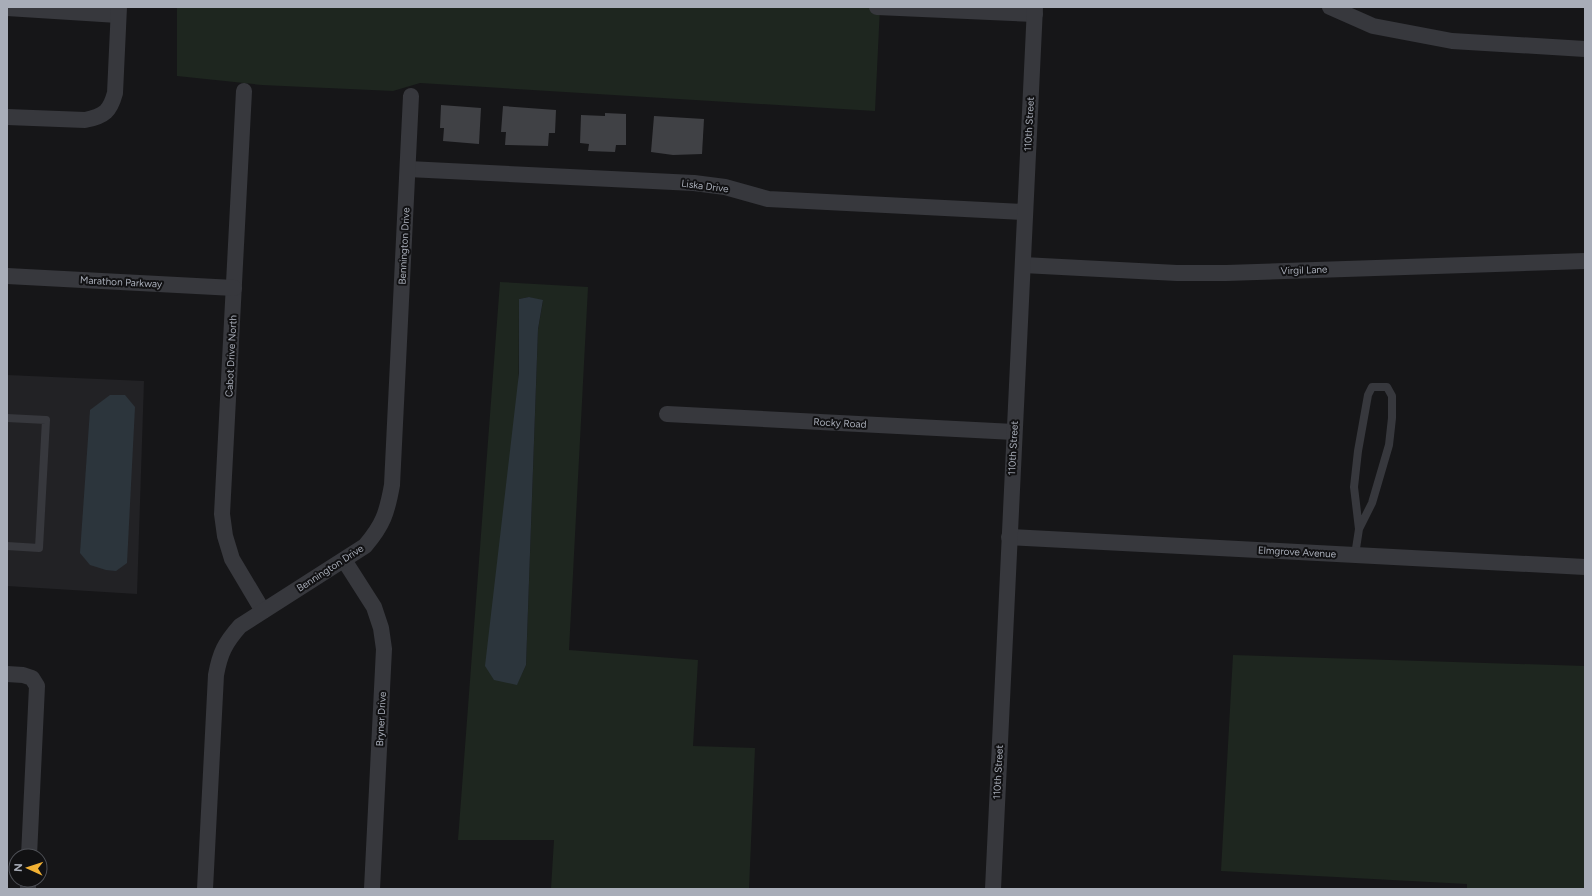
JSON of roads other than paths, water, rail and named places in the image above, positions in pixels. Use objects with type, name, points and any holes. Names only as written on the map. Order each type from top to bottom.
[{"type":"street","points":[[877,7],[1035,10]]},
{"type":"street","points":[[1330,7],[1373,26],[1452,40],[1585,49]]},
{"type":"street","points":[[7,8],[119,11],[115,93],[111,105],[105,114],[85,120],[7,117]]},
{"type":"street","name":"110th Street","points":[[993,889],[1035,10]]},
{"type":"street","name":"Cabot Drive North","points":[[244,91],[222,514],[225,536],[232,559],[263,611]]},
{"type":"street","name":"Bennington Drive","points":[[205,889],[215,683],[219,658],[227,640],[240,626],[365,546],[378,531],[388,510],[392,486],[411,96]]},
{"type":"street","name":"Liska Drive","points":[[408,169],[694,183],[725,187],[768,199],[1025,212]]},
{"type":"street","name":"Virgil Lane","points":[[1023,265],[1177,273],[1226,273],[1585,260]]},
{"type":"street","name":"Marathon Parkway","points":[[7,276],[234,288]]},
{"type":"street","name":"Rocky Road","points":[[667,414],[1014,432]]},
{"type":"street","name":"Elmgrove Avenue","points":[[1009,537],[1585,567]]},
{"type":"street","name":"Bryner Drive","points":[[344,560],[374,606],[381,628],[384,649],[372,889]]},
{"type":"street","points":[[7,674],[23,675],[32,678],[37,686],[29,848]]},
{"type":"lane","points":[[1354,555],[1359,530],[1372,503],[1389,445],[1392,418],[1392,396],[1387,387],[1372,386],[1368,395],[1358,451],[1354,487],[1359,530]]},
{"type":"lane","points":[[7,418],[46,420],[39,548],[7,546]]}]
